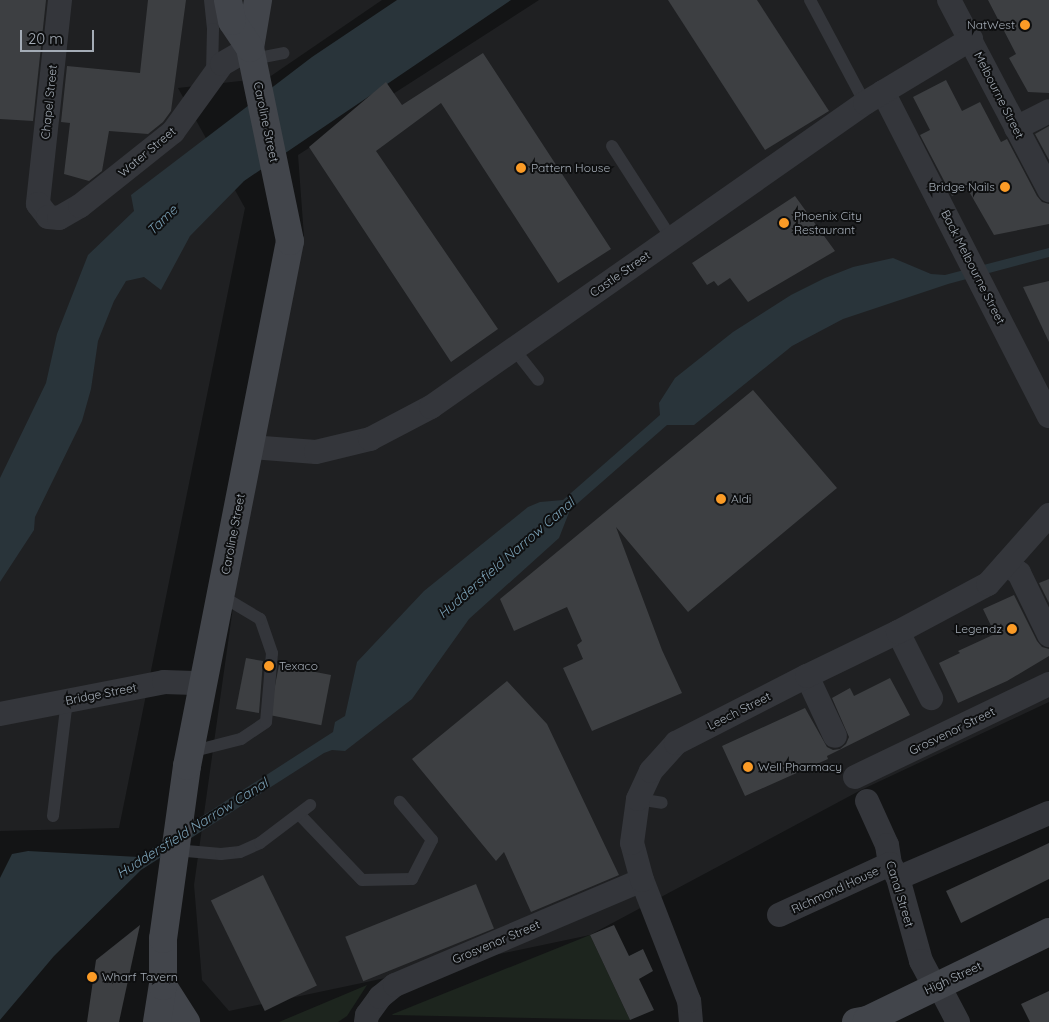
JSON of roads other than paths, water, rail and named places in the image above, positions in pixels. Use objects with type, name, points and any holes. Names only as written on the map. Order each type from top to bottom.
[{"type":"main road","points":[[228,0],[232,21],[252,54]]},
{"type":"main road","points":[[252,54],[258,0]]},
{"type":"main road","name":"Caroline Street","points":[[157,1022],[163,986],[163,939],[171,879],[180,843],[190,752],[290,241],[252,54]]},
{"type":"main road","name":"High Street","points":[[856,1022],[867,1020],[1049,932]]},
{"type":"main road","points":[[163,986],[186,1022]]},
{"type":"street","name":"Chapel Street","points":[[38,204],[60,0]]},
{"type":"street","name":"Melbourne Street","points":[[949,0],[1049,190]]},
{"type":"street","name":"Castle Street","points":[[250,447],[316,452],[370,439],[431,407],[874,98],[971,40]]},
{"type":"street","name":"Water Street","points":[[38,204],[48,217],[59,218],[80,206],[173,132],[222,64],[252,54]]},
{"type":"street","name":"Back Melbourne Street","points":[[874,98],[959,239],[1049,416]]},
{"type":"street","points":[[1016,128],[1049,111]]},
{"type":"street","name":"Leech Street","points":[[691,1022],[688,1001],[642,880],[632,843],[638,799],[651,771],[676,743],[898,632],[988,584],[1049,515]]},
{"type":"street","points":[[1006,564],[1019,573],[1049,635]]},
{"type":"street","points":[[898,632],[931,698]]},
{"type":"street","points":[[807,676],[835,736]]},
{"type":"street","name":"Bridge Street","points":[[0,714],[164,682],[202,683]]},
{"type":"street","name":"Grosvenor Street","points":[[855,777],[1049,684]]},
{"type":"street","name":"Canal Street","points":[[867,801],[887,845],[920,961],[958,1022]]},
{"type":"street","name":"RIchmond House","points":[[779,915],[1049,813]]},
{"type":"street","name":"Grosvenor Street","points":[[366,1022],[367,1015],[380,997],[395,985],[642,880]]},
{"type":"lane","points":[[210,0],[213,29],[212,78]]},
{"type":"lane","name":"Back Melbourne Street","points":[[810,0],[874,98]]},
{"type":"lane","points":[[252,54],[283,53]]},
{"type":"lane","points":[[612,146],[671,238]]},
{"type":"lane","points":[[514,349],[538,380]]},
{"type":"lane","points":[[190,752],[241,738],[266,722],[272,653],[260,619],[220,595]]},
{"type":"lane","points":[[53,816],[66,701]]},
{"type":"lane","points":[[638,799],[662,803]]},
{"type":"lane","points":[[299,814],[362,880],[412,879],[432,840],[400,802]]},
{"type":"lane","points":[[180,843],[240,852],[260,843],[310,805]]},
{"type":"water","name":"Tame","points":[[397,0],[511,0],[244,181],[190,236],[161,290],[144,277],[126,281],[114,301],[98,341],[91,389],[82,421],[35,517],[34,530],[0,582],[0,478],[46,383],[57,334],[88,255],[134,211],[131,195],[312,57]]},
{"type":"water","name":"Huddersfield Narrow Canal","points":[[1049,248],[1049,257],[948,284],[843,319],[792,346],[694,425],[667,425],[570,510],[559,538],[469,619],[412,699],[345,751],[332,750],[324,753],[141,870],[54,956],[0,1020],[0,878],[12,854],[28,851],[139,857],[333,732],[335,722],[345,716],[357,662],[424,591],[528,507],[540,502],[563,500],[660,415],[659,403],[675,378],[733,332],[791,295],[853,267],[893,258],[931,274],[945,275]]},
{"type":"place","name":"NatWest","points":[[1025,25]]},
{"type":"place","name":"Pattern House","points":[[521,168]]},
{"type":"place","name":"Bridge Nails","points":[[1005,187]]},
{"type":"place","name":"Phoenix City Restaurant","points":[[784,223]]},
{"type":"place","name":"Aldi","points":[[721,499]]},
{"type":"place","name":"Legendz","points":[[1012,629]]},
{"type":"place","name":"Texaco","points":[[269,666]]},
{"type":"place","name":"Well Pharmacy","points":[[748,767]]},
{"type":"place","name":"Wharf Tavern","points":[[92,977]]}]
